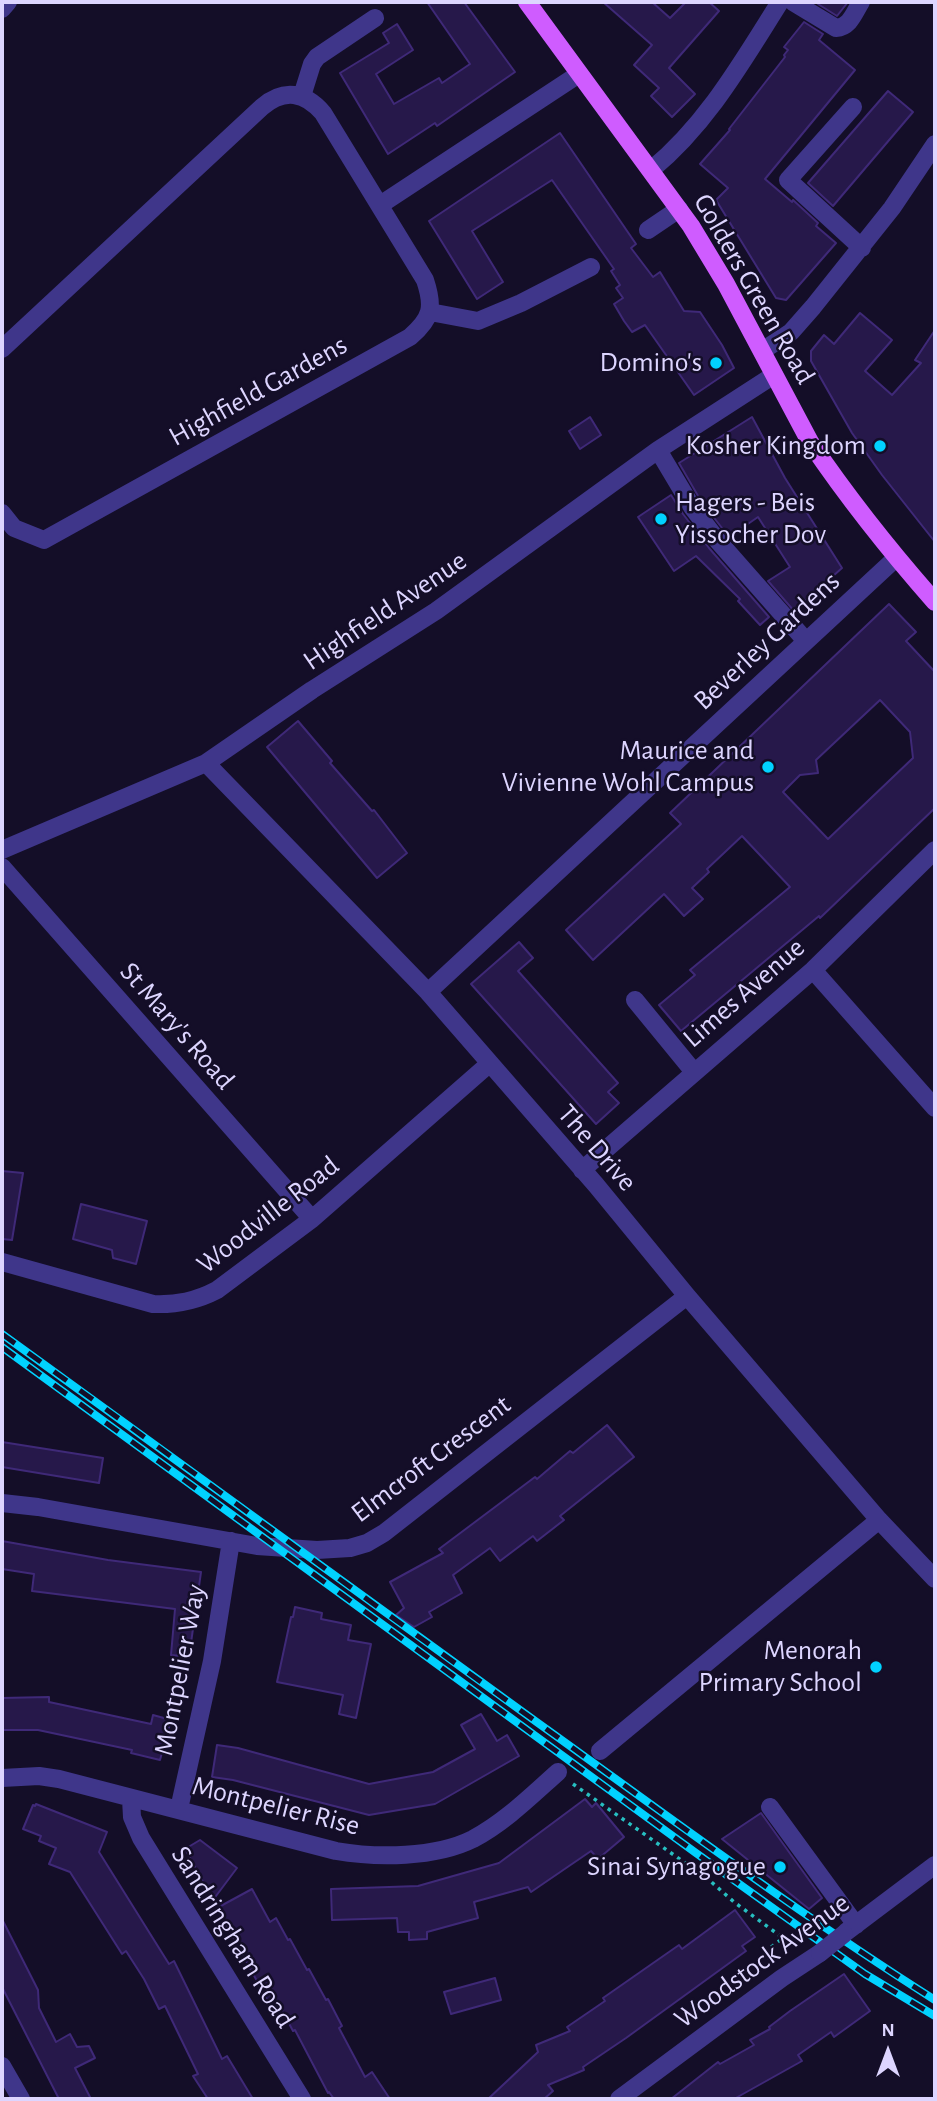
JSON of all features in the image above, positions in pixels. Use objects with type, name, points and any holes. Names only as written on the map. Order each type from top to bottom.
[{"type":"main road","name":"Golders Green Road","points":[[533,4],[579,74],[679,209],[726,284],[814,449],[896,558],[935,602]]},
{"type":"street","points":[[2,9],[8,2]]},
{"type":"street","points":[[793,2],[836,29],[848,24],[861,2]]},
{"type":"street","points":[[650,170],[670,155],[724,91],[773,4]]},
{"type":"street","points":[[302,96],[312,64],[317,57],[375,19]]},
{"type":"street","points":[[380,205],[579,74]]},
{"type":"street","points":[[2,349],[270,99],[292,94],[302,96],[323,113],[425,280],[431,301],[430,312],[478,321],[521,303],[591,267]]},
{"type":"street","points":[[853,107],[788,180],[862,248]]},
{"type":"street","points":[[762,351],[791,332],[862,248],[935,144]]},
{"type":"street","points":[[648,230],[679,209]]},
{"type":"street","name":"Highfield Gardens","points":[[2,513],[15,528],[44,540],[410,337],[430,312]]},
{"type":"street","name":"Highfield Avenue","points":[[2,850],[206,763],[436,611],[658,450],[774,375]]},
{"type":"street","points":[[658,450],[692,507],[718,541],[806,641]]},
{"type":"street","name":"Beverley Gardens","points":[[428,992],[896,558]]},
{"type":"street","name":"The Drive","points":[[206,763],[428,992],[878,1520],[935,1579]]},
{"type":"street","name":"Limes Avenue","points":[[582,1170],[813,970],[935,850]]},
{"type":"street","name":"St Mary's Road","points":[[2,867],[312,1219]]},
{"type":"street","points":[[813,970],[935,1108]]},
{"type":"street","points":[[635,1000],[694,1072]]},
{"type":"street","name":"Woodville Road","points":[[2,1262],[153,1304],[172,1305],[204,1297],[312,1219],[489,1064]]},
{"type":"street","name":"Elmcroft Crescent","points":[[2,1503],[257,1546],[317,1550],[351,1548],[384,1533],[687,1296]]},
{"type":"street","points":[[600,1751],[878,1520]]},
{"type":"street","name":"Montpelier Way","points":[[179,1809],[212,1661],[231,1541]]},
{"type":"street","name":"Montpelier Rise","points":[[2,1778],[39,1776],[59,1779],[336,1851],[365,1856],[402,1855],[472,1840],[516,1810],[558,1772]]},
{"type":"street","name":"Sandringham Road","points":[[131,1799],[132,1817],[141,1838],[302,2099]]},
{"type":"street","points":[[770,1807],[850,1929]]},
{"type":"street","name":"Woodstock Avenue","points":[[620,2099],[935,1865]]},
{"type":"street","points":[[2,2066],[21,2099]]},
{"type":"path","points":[[580,1790],[708,1879],[783,1938],[765,1952],[782,1978]]},
{"type":"building","points":[[427,2],[464,2],[515,72],[437,126],[435,123],[388,154],[340,73],[389,43],[383,33],[397,24],[413,50],[376,74],[394,104],[439,78],[442,83],[470,64]]},
{"type":"building","points":[[603,2],[652,2],[670,18],[686,2],[709,2],[719,11],[669,68],[695,94],[672,117],[651,96],[659,88],[634,65],[652,45]]},
{"type":"building","points":[[848,2],[837,16],[818,4]]},
{"type":"building","points":[[804,22],[823,34],[819,40],[855,70],[765,179],[792,202],[793,200],[818,223],[816,226],[836,243],[786,300],[776,298],[716,200],[728,188],[700,164],[730,130],[785,57],[788,50],[784,47]]},
{"type":"building","points":[[888,91],[913,112],[833,206],[808,183]]},
{"type":"building","points":[[560,133],[636,244],[631,248],[653,277],[660,272],[684,311],[700,312],[734,368],[694,395],[645,325],[632,332],[624,321],[614,304],[623,298],[616,288],[620,285],[611,271],[614,269],[552,180],[472,231],[503,282],[477,299],[429,221]]},
{"type":"building","points":[[860,313],[892,340],[865,371],[892,395],[921,363],[915,360],[935,330],[935,542],[852,433],[811,361],[811,351],[824,335],[834,344]]},
{"type":"building","points":[[590,417],[601,435],[580,449],[569,431]]},
{"type":"building","points":[[752,417],[785,478],[842,568],[794,611],[768,581],[790,567],[758,517],[729,537],[701,501],[679,463]]},
{"type":"building","points":[[671,495],[709,548],[769,617],[760,625],[738,601],[740,599],[696,556],[674,571],[638,517]]},
{"type":"building","name":"Maurice and Vivienne Wohl Campus","points":[[889,604],[916,632],[906,641],[935,672],[935,808],[820,918],[819,916],[681,1031],[659,1005],[695,975],[690,970],[790,887],[742,836],[707,869],[709,872],[692,888],[703,899],[684,916],[664,894],[593,960],[566,930],[681,824],[670,813]],"holes":[[[880,700],[910,732],[913,758],[828,839],[783,792],[800,775],[818,773],[816,760]]]},
{"type":"building","points":[[298,721],[407,853],[377,878],[267,747]]},
{"type":"building","points":[[519,942],[533,958],[518,971],[618,1083],[608,1092],[619,1103],[596,1124],[471,984]]},
{"type":"building","points":[[2,1171],[23,1173],[12,1240],[2,1239]]},
{"type":"building","points":[[81,1204],[147,1221],[136,1264],[113,1258],[112,1250],[73,1239]]},
{"type":"building","points":[[607,1425],[634,1457],[560,1516],[564,1520],[537,1541],[533,1536],[500,1561],[490,1548],[453,1575],[462,1593],[429,1612],[432,1617],[414,1627],[396,1615],[404,1608],[390,1582],[443,1553],[439,1549],[535,1477],[537,1479],[570,1451],[573,1453]]},
{"type":"building","points":[[2,1442],[103,1458],[99,1483],[2,1467]]},
{"type":"building","points":[[2,1541],[108,1560],[201,1572],[189,1657],[171,1655],[175,1609],[32,1591],[34,1574],[2,1569]]},
{"type":"building","points":[[295,1607],[322,1613],[321,1619],[351,1625],[348,1640],[371,1644],[356,1718],[339,1714],[343,1695],[277,1682]]},
{"type":"building","points":[[49,1697],[49,1702],[151,1724],[153,1715],[171,1720],[160,1760],[131,1753],[132,1750],[38,1730],[2,1730],[2,1698]]},
{"type":"building","points":[[481,1714],[497,1741],[507,1735],[519,1756],[435,1804],[369,1815],[212,1777],[217,1745],[238,1748],[369,1784],[433,1772],[475,1749],[461,1725]]},
{"type":"building","points":[[585,1799],[592,1807],[596,1803],[624,1837],[598,1859],[591,1851],[531,1892],[528,1887],[474,1902],[478,1918],[427,1932],[427,1939],[409,1940],[409,1932],[398,1932],[397,1918],[332,1920],[331,1889],[418,1886],[499,1863]]},
{"type":"building","points":[[33,1805],[107,1832],[99,1852],[169,1964],[174,1961],[222,2059],[227,2056],[253,2099],[208,2099],[193,2076],[198,2074],[165,2006],[159,2009],[126,1951],[122,1954],[70,1872],[49,1864],[56,1848],[39,1841],[41,1836],[23,1829]]},
{"type":"building","name":"Sinai Synagogue","points":[[761,1813],[822,1898],[809,1909],[722,1839]]},
{"type":"building","points":[[200,1840],[237,1868],[213,1900],[185,1849]]},
{"type":"building","points":[[252,1889],[270,1922],[276,1918],[326,2000],[328,1999],[342,2026],[339,2028],[365,2077],[372,2072],[390,2099],[334,2099],[328,2093],[276,1999],[269,2003],[217,1908]]},
{"type":"building","points":[[735,1910],[755,1937],[742,1946],[746,1951],[583,2067],[584,2070],[548,2085],[553,2091],[544,2099],[488,2099],[538,2052],[536,2045],[570,2031],[567,2027],[605,2001],[603,1998],[679,1945],[682,1949]]},
{"type":"building","points":[[2,1919],[38,1990],[39,2008],[56,2042],[70,2034],[77,2047],[89,2046],[95,2058],[75,2068],[91,2099],[59,2099],[2,1987]]},
{"type":"building","points":[[844,1974],[870,2011],[834,2037],[831,2032],[798,2055],[802,2061],[734,2099],[671,2099],[718,2062],[720,2064],[754,2045],[750,2040],[770,2029],[769,2027],[790,2011]]},
{"type":"building","points":[[495,1978],[501,2000],[451,2014],[444,1992]]},
{"type":"railway","points":[[2,1334],[735,1865],[935,2000]]},
{"type":"railway","points":[[2,1347],[696,1853],[865,1974],[935,2016]]},
{"type":"place","name":"Domino's","points":[[716,363]]},
{"type":"place","name":"Kosher Kingdom","points":[[880,446]]},
{"type":"place","name":"Hagers - Beis Yissocher Dov","points":[[661,519]]},
{"type":"place","name":"Maurice and Vivienne Wohl Campus","points":[[768,767]]},
{"type":"place","name":"Menorah Primary School","points":[[876,1667]]},
{"type":"place","name":"Sinai Synagogue","points":[[780,1867]]}]
